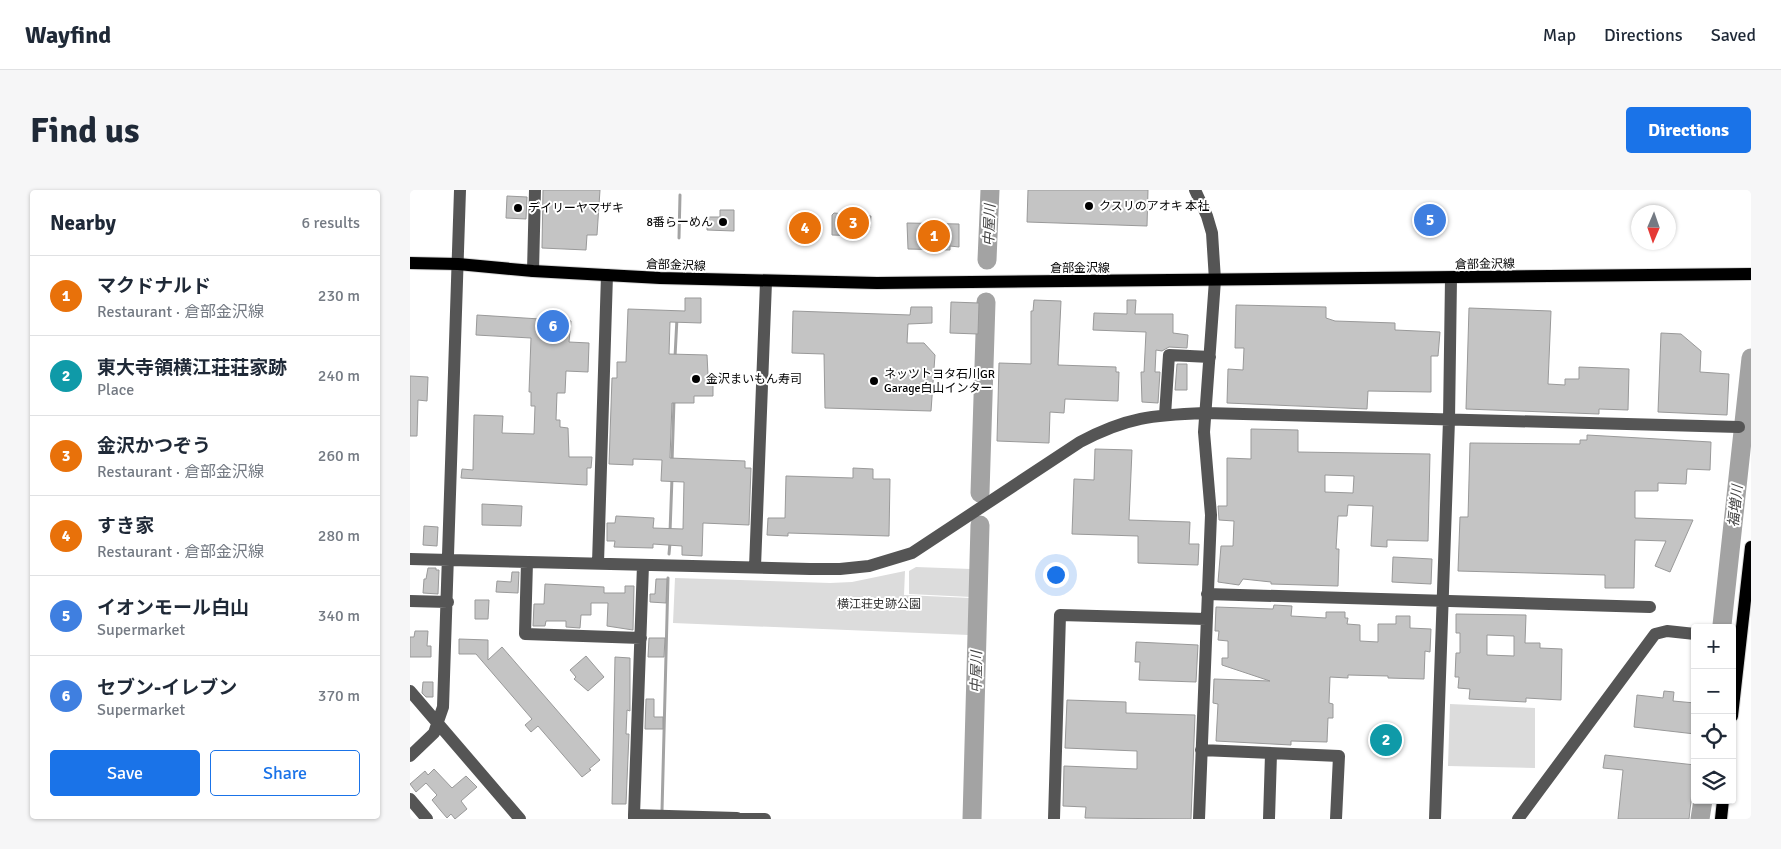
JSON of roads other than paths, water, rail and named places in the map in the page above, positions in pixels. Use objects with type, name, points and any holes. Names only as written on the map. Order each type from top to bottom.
[{"type":"main road","name":"倉部金沢線","points":[[410,263],[458,264],[533,271],[766,282],[995,282],[1751,274]]},
{"type":"main road","points":[[1732,714],[1737,639],[1751,547]]},
{"type":"main road","points":[[1721,819],[1723,804]]},
{"type":"street","points":[[410,756],[427,741],[438,725],[443,707],[448,602],[460,190]]},
{"type":"street","points":[[533,271],[535,190]]},
{"type":"street","points":[[1195,190],[1207,216],[1212,233],[1215,280],[1204,432],[1211,515],[1199,819]]},
{"type":"street","points":[[598,563],[607,275]]},
{"type":"street","points":[[1435,819],[1450,420],[1451,278]]},
{"type":"street","points":[[755,567],[766,282]]},
{"type":"street","points":[[1165,415],[1168,355],[1210,357]]},
{"type":"street","points":[[410,558],[840,569],[891,560],[912,553],[939,537],[1080,442],[1108,427],[1138,418],[1165,415],[1205,413],[1739,427]]},
{"type":"street","points":[[527,562],[525,634],[641,638]]},
{"type":"street","points":[[643,565],[634,817],[765,819]]},
{"type":"street","points":[[1207,594],[1650,607]]},
{"type":"street","points":[[410,601],[448,602]]},
{"type":"street","points":[[1054,819],[1060,615],[1206,619]]},
{"type":"street","points":[[1518,819],[1655,634],[1666,631],[1691,634]]},
{"type":"street","points":[[410,692],[520,819]]},
{"type":"street","points":[[1201,750],[1339,756],[1336,819]]},
{"type":"street","points":[[1269,819],[1271,754]]},
{"type":"street","points":[[410,799],[427,819]]},
{"type":"waterway","name":"中屋川","points":[[987,260],[990,190]]},
{"type":"waterway","points":[[679,238],[680,195]]},
{"type":"waterway","name":"中屋川","points":[[980,493],[986,302]]},
{"type":"waterway","points":[[675,357],[677,318]]},
{"type":"waterway","name":"福増川","points":[[1722,624],[1751,358]]},
{"type":"waterway","points":[[672,462],[674,401]]},
{"type":"waterway","points":[[670,532],[672,478]]},
{"type":"waterway","name":"中屋川","points":[[972,819],[980,525]]},
{"type":"waterway","points":[[669,554],[670,543]]},
{"type":"waterway","points":[[662,811],[668,578]]},
{"type":"waterway","name":"福増川","points":[[1700,819],[1702,804]]},
{"type":"place","name":"クスリのアオキ 本社","points":[[1089,206]]},
{"type":"place","name":"デイリーヤマザキ","points":[[518,208]]},
{"type":"place","name":"イオンモール白山","points":[[1430,220]]},
{"type":"place","name":"8番らーめん","points":[[723,222]]},
{"type":"place","name":"金沢かつぞう","points":[[853,223]]},
{"type":"place","name":"すき家","points":[[805,228]]},
{"type":"place","name":"マクドナルド","points":[[934,236]]},
{"type":"place","name":"セブン-イレブン","points":[[553,326]]},
{"type":"place","name":"金沢まいもん寿司","points":[[696,379]]},
{"type":"place","name":"ネッツトヨタ石川GR Garage白山インター","points":[[874,381]]},
{"type":"place","name":"東大寺領横江荘荘家跡","points":[[1386,740]]},
{"type":"park label","name":"横江荘史跡公園","points":[[879,604]]}]
